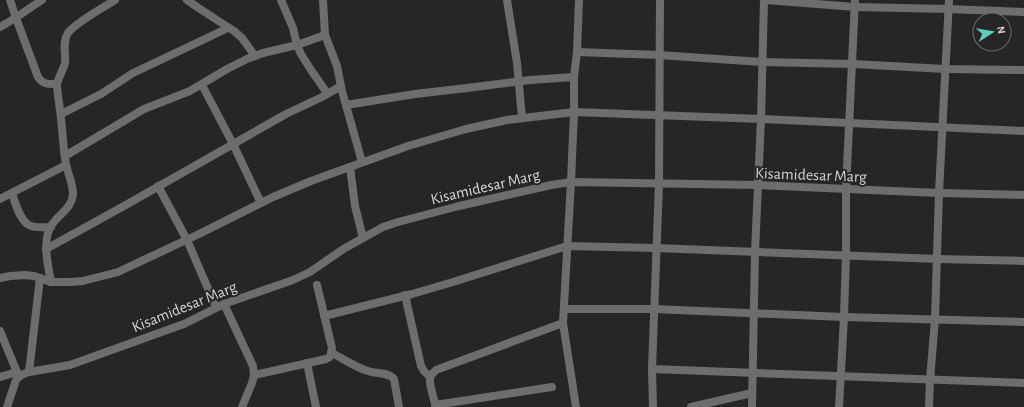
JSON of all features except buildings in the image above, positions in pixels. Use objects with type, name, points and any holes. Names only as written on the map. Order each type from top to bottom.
[{"type":"street","points":[[10,0],[38,77],[41,82],[46,84],[57,84]]},
{"type":"street","points":[[0,27],[42,0]]},
{"type":"street","points":[[51,282],[46,259],[48,237],[53,224],[70,205],[73,193],[66,160],[57,84],[65,62],[65,40],[67,34],[76,25],[115,0]]},
{"type":"street","points":[[187,0],[242,38],[254,56]]},
{"type":"street","points":[[280,0],[293,28],[297,44],[309,67],[327,94]]},
{"type":"street","points":[[323,0],[325,35],[335,59],[346,106],[362,162]]},
{"type":"street","points":[[507,0],[520,82],[522,118]]},
{"type":"street","points":[[576,407],[563,323],[579,0]]},
{"type":"street","points":[[653,407],[652,370],[659,184],[660,0]]},
{"type":"street","points":[[752,407],[755,252],[765,0],[1024,12]]},
{"type":"street","points":[[929,407],[936,319],[939,193],[949,0]]},
{"type":"street","points":[[839,407],[844,317],[846,189],[855,4]]},
{"type":"street","points":[[61,114],[114,87],[133,73],[228,28]]},
{"type":"street","points":[[0,199],[66,160],[144,109],[202,85],[254,56],[325,35]]},
{"type":"street","points":[[577,52],[659,55],[762,62],[852,64],[945,69],[1024,70]]},
{"type":"street","points":[[346,106],[415,94],[520,82],[574,78]]},
{"type":"street","points":[[202,85],[233,144],[261,203]]},
{"type":"street","points":[[46,249],[286,114],[341,86]]},
{"type":"street","points":[[0,278],[25,275],[34,276],[51,282],[70,282],[118,272],[261,203],[311,181],[408,146],[461,130],[522,118],[574,112],[1024,131]]},
{"type":"street","points":[[350,167],[355,206],[363,238]]},
{"type":"street","name":"Kisamidesar Marg","points":[[0,377],[18,375],[70,364],[184,324],[220,306],[310,272],[330,258],[382,227],[458,206],[551,185],[571,182],[758,185],[1024,195]]},
{"type":"street","points":[[158,186],[253,366],[254,375],[252,383],[242,407]]},
{"type":"street","points":[[12,193],[20,214],[26,224],[30,226],[51,227]]},
{"type":"street","points":[[324,316],[452,282],[567,246],[1024,261]]},
{"type":"street","points":[[29,372],[40,278]]},
{"type":"street","points":[[254,375],[330,357],[332,348],[317,284]]},
{"type":"street","points":[[405,295],[421,366],[430,377]]},
{"type":"street","points":[[564,309],[654,309],[844,317],[1024,322]]},
{"type":"street","points":[[552,387],[436,406],[430,377],[436,370],[563,323]]},
{"type":"street","points":[[0,331],[18,375],[7,407]]},
{"type":"street","points":[[332,353],[369,371],[392,376],[394,379],[399,407]]},
{"type":"street","points":[[307,363],[316,407]]},
{"type":"street","points":[[652,370],[1024,383]]},
{"type":"street","points":[[691,407],[752,393]]}]
